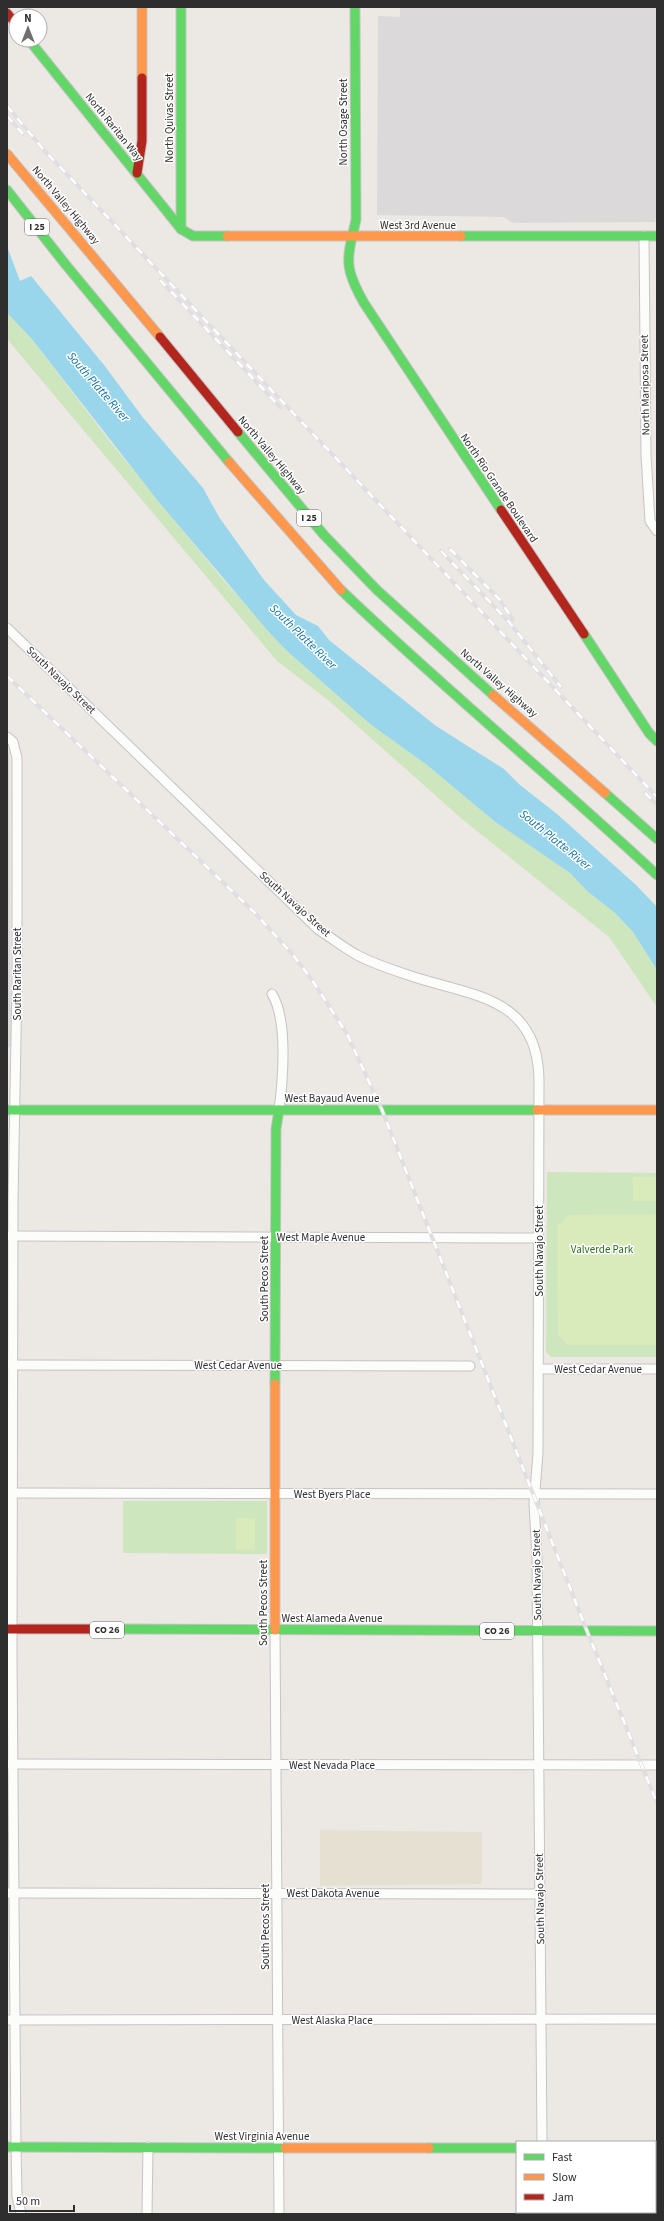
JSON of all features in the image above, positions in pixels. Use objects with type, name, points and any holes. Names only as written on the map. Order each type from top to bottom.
[{"type":"main road","points":[[137,173],[142,141],[142,7]]},
{"type":"main road","name":"North Quivas Street","points":[[181,7],[181,229]]},
{"type":"main road","name":"North Osage Street","points":[[351,237],[356,220],[355,7]]},
{"type":"main road","name":"North Raritan Way","points":[[35,48],[181,229]]},
{"type":"main road","name":"North Valley Highway","points":[[7,154],[324,535],[377,590],[433,642],[657,839]]},
{"type":"main road","name":"I 25","points":[[7,190],[66,265],[243,479],[338,587],[398,644],[657,875]]},
{"type":"main road","points":[[7,202],[66,265]]},
{"type":"main road","name":"West 3rd Avenue","points":[[181,229],[190,235],[197,237],[657,236]]},
{"type":"main road","name":"North Rio Grande Boulevard","points":[[351,237],[348,250],[349,267],[355,286],[364,303],[645,727],[657,741]]},
{"type":"main road","name":"West Bayaud Avenue","points":[[12,1110],[657,1110]]},
{"type":"main road","name":"South Pecos Street","points":[[275,1630],[274,1494],[276,1129],[279,1110]]},
{"type":"main road","name":"West Alameda Avenue","points":[[10,1629],[657,1631]]},
{"type":"main road","name":"West Virginia Avenue","points":[[11,2147],[516,2148]]},
{"type":"street","name":"North Mariposa Street","points":[[644,236],[646,455],[650,521],[657,531]]},
{"type":"street","name":"South Navajo Street","points":[[7,628],[319,930],[357,955],[412,976],[481,996],[509,1011],[526,1031],[535,1051],[539,1072],[538,1469],[534,1494],[538,1631],[542,2141]]},
{"type":"street","name":"South Raritan Street","points":[[9,738],[16,747],[17,758],[10,1236],[11,2147],[17,2196],[21,2214]]},
{"type":"street","name":"South Pecos Street","points":[[272,994],[278,1004],[281,1022],[281,1089],[279,1110]]},
{"type":"street","name":"West Maple Avenue","points":[[10,1236],[539,1238]]},
{"type":"street","name":"West Cedar Avenue","points":[[10,1365],[470,1366]]},
{"type":"street","name":"West Cedar Avenue","points":[[539,1369],[657,1369]]},
{"type":"street","name":"West Byers Place","points":[[10,1493],[657,1494]]},
{"type":"street","name":"South Pecos Street","points":[[275,1630],[279,2214]]},
{"type":"street","name":"West Nevada Place","points":[[10,1764],[657,1764]]},
{"type":"street","name":"West Dakota Avenue","points":[[10,1893],[540,1894]]},
{"type":"street","name":"West Alaska Place","points":[[10,2020],[657,2019]]},
{"type":"street","points":[[147,2214],[148,2147]]},
{"type":"shaded area","points":[[400,7],[657,7],[657,212],[655,222],[515,223],[504,217],[377,215],[378,16],[400,17]]},
{"type":"shaded area","points":[[657,251],[657,518],[656,255]]},
{"type":"shaded area","points":[[7,747],[9,753],[11,1047],[7,1047]]},
{"type":"shaded area","points":[[320,1830],[482,1832],[482,1884],[320,1886]]},
{"type":"green space","points":[[7,313],[31,338],[108,439],[220,576],[287,651],[370,724],[427,765],[494,821],[570,873],[587,891],[615,913],[633,932],[657,970],[657,1007],[609,937],[462,819],[328,700],[277,661],[7,339]]},
{"type":"green space","name":"Valverde Park","points":[[547,1172],[657,1173],[657,1357],[551,1357],[546,1352]]},
{"type":"green space","points":[[633,1177],[657,1177],[657,1201],[633,1201]]},
{"type":"green space","name":"Valverde Park","points":[[657,1214],[657,1345],[567,1345],[558,1335],[557,1226],[569,1215]]},
{"type":"green space","points":[[123,1501],[267,1501],[267,1554],[123,1553]]},
{"type":"green space","points":[[236,1518],[255,1518],[255,1550],[236,1549]]},
{"type":"water","name":"South Platte River","points":[[7,246],[20,281],[31,276],[104,365],[144,419],[203,488],[219,517],[264,580],[296,615],[318,626],[329,640],[436,726],[504,769],[520,785],[557,814],[636,885],[657,907],[657,970],[633,932],[615,913],[587,891],[570,873],[494,821],[427,765],[370,724],[287,651],[268,631],[158,501],[31,338],[7,313]]},
{"type":"railway","points":[[7,106],[43,149],[657,797]]},
{"type":"railway","points":[[7,116],[23,134]]},
{"type":"railway","points":[[160,280],[281,408]]},
{"type":"railway","points":[[450,549],[500,600],[513,620]]},
{"type":"railway","points":[[441,551],[509,622],[561,687]]},
{"type":"railway","points":[[7,676],[255,913],[294,956],[312,980],[347,1034],[382,1110],[587,1631],[657,1803]]},
{"type":"railway","points":[[645,793],[657,805]]},
{"type":"traffic: fast","points":[[181,7],[181,229]]},
{"type":"traffic: fast","points":[[355,7],[356,220],[350,244],[350,271],[357,290],[364,303],[501,510]]},
{"type":"traffic: fast","points":[[35,48],[181,229],[193,236],[227,236]]},
{"type":"traffic: fast","points":[[7,190],[66,265],[229,462]]},
{"type":"traffic: fast","points":[[461,236],[657,236]]},
{"type":"traffic: fast","points":[[238,432],[324,535],[377,590],[493,695]]},
{"type":"traffic: fast","points":[[341,590],[419,662],[657,875]]},
{"type":"traffic: fast","points":[[584,634],[649,733],[657,741]]},
{"type":"traffic: fast","points":[[605,793],[657,839]]},
{"type":"traffic: fast","points":[[7,1110],[537,1110]]},
{"type":"traffic: fast","points":[[275,1384],[276,1129],[279,1110]]},
{"type":"traffic: fast","points":[[111,1629],[657,1631]]},
{"type":"traffic: fast","points":[[7,2147],[285,2148]]},
{"type":"traffic: fast","points":[[429,2148],[516,2148]]},
{"type":"traffic: slow","points":[[142,7],[142,78]]},
{"type":"traffic: slow","points":[[7,154],[160,337]]},
{"type":"traffic: slow","points":[[227,236],[461,236]]},
{"type":"traffic: slow","points":[[229,462],[341,590]]},
{"type":"traffic: slow","points":[[493,695],[605,793]]},
{"type":"traffic: slow","points":[[537,1110],[657,1110]]},
{"type":"traffic: slow","points":[[275,1384],[275,1630]]},
{"type":"traffic: slow","points":[[285,2148],[429,2148]]},
{"type":"traffic: jam","points":[[137,173],[142,141],[142,78]]},
{"type":"traffic: jam","points":[[160,337],[238,432]]},
{"type":"traffic: jam","points":[[501,510],[584,634]]},
{"type":"traffic: jam","points":[[7,1629],[111,1629]]}]
